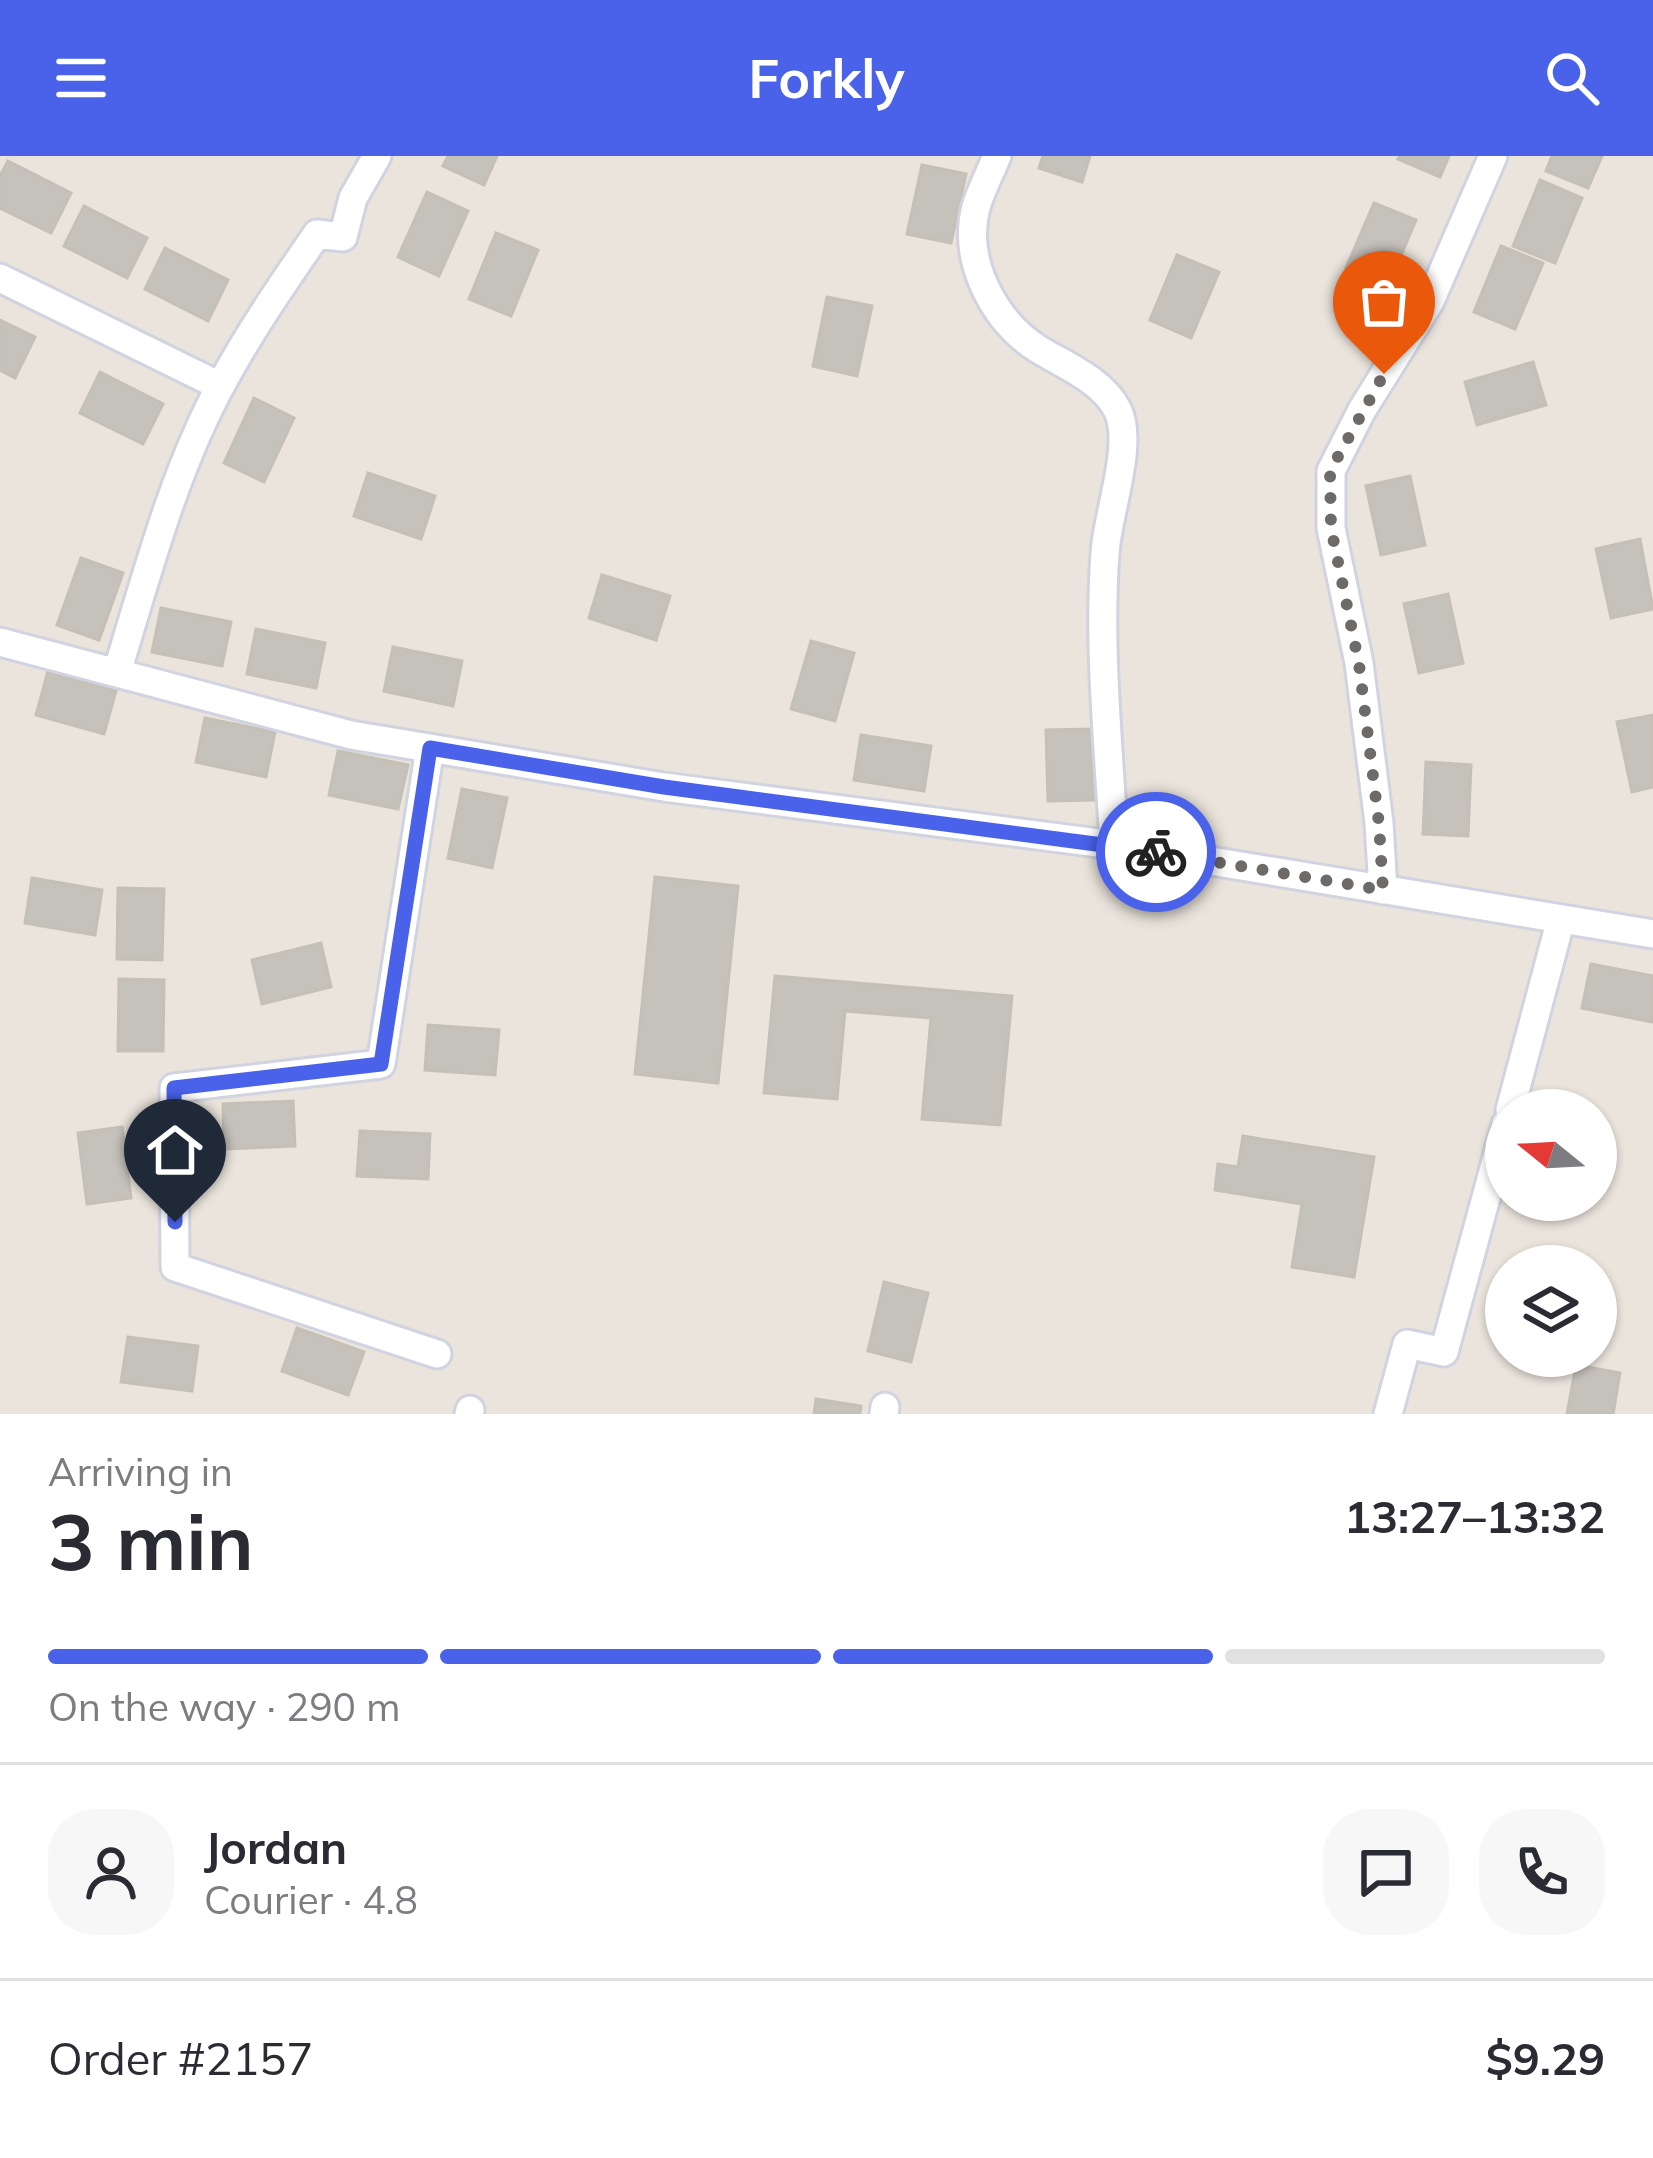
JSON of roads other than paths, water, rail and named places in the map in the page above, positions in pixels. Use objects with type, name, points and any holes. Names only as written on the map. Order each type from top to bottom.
[{"type":"street","points":[[116,672],[184,465],[220,386],[317,234],[343,237],[353,198],[377,156]]},
{"type":"street","points":[[997,156],[975,211],[974,256],[993,305],[1032,346],[1087,377],[1118,410],[1123,444],[1105,551],[1104,636],[1114,845]]},
{"type":"street","points":[[1383,890],[1359,664],[1331,528],[1330,471],[1430,301],[1493,156]]},
{"type":"street","points":[[0,278],[220,386]]},
{"type":"street","points":[[0,642],[351,735],[664,787],[1114,845],[1653,934]]},
{"type":"street","points":[[430,748],[381,1064],[174,1088],[175,1267],[436,1354]]},
{"type":"street","points":[[1516,1089],[1562,919]]},
{"type":"street","points":[[1388,1414],[1407,1345],[1444,1352],[1485,1201]]}]
